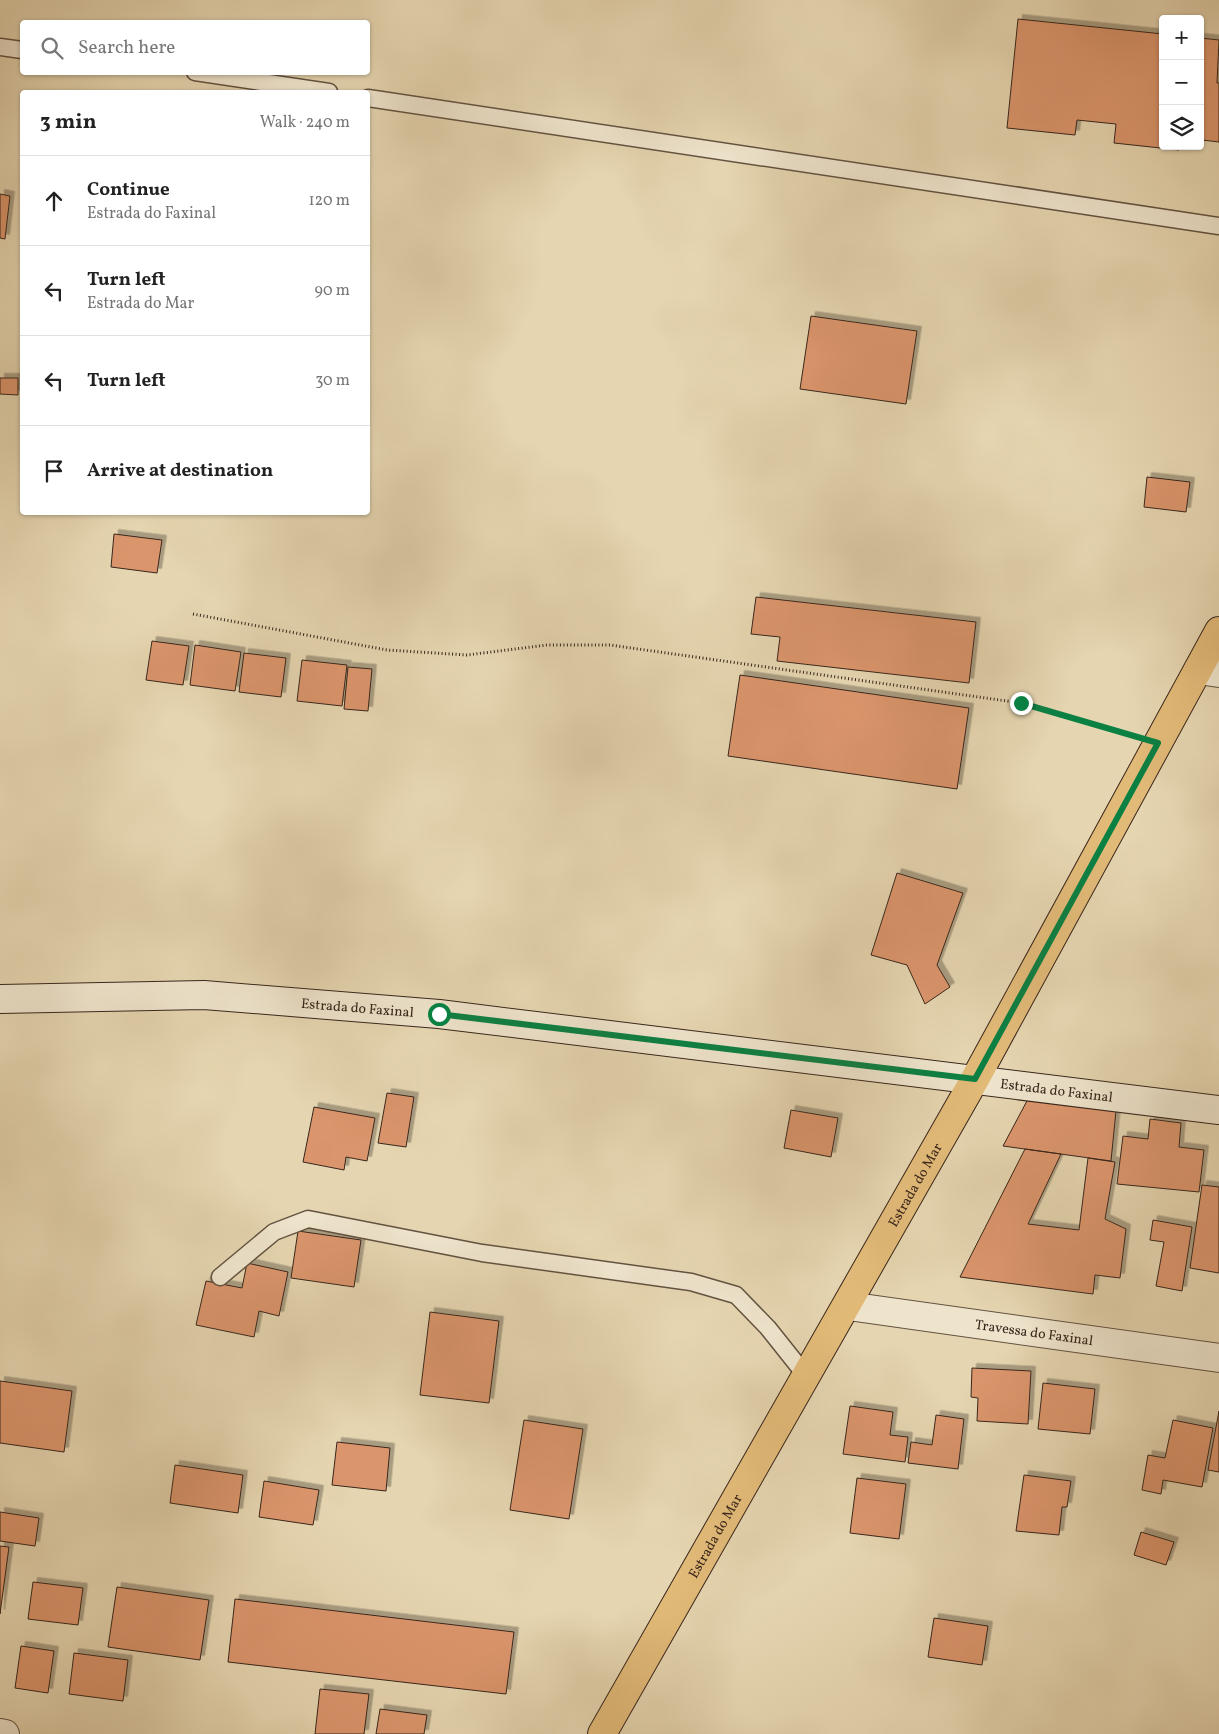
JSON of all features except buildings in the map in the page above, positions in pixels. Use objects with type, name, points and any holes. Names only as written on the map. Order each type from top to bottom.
[{"type":"main road","name":"Estrada do Mar","points":[[602,1734],[848,1306],[975,1079],[1158,743],[1208,672],[1219,631]]},
{"type":"street","name":"Estrada do Faxinal","points":[[0,999],[204,994],[439,1014],[1219,1110]]},
{"type":"street","name":"Travessa do Faxinal","points":[[848,1306],[1219,1358]]},
{"type":"street","points":[[0,1733],[5,1734]]},
{"type":"lane","points":[[0,47],[20,50]]},
{"type":"lane","points":[[215,75],[316,90]]},
{"type":"lane","points":[[370,98],[1219,226]]},
{"type":"lane","points":[[220,1277],[274,1232],[308,1219],[482,1253],[691,1282],[736,1295],[768,1328],[807,1377]]},
{"type":"path","points":[[193,614],[387,650],[467,655],[547,645],[610,645],[1021,703],[1158,743]]},
{"type":"route","points":[[439,1014],[975,1079],[1158,743],[1021,703]]}]
